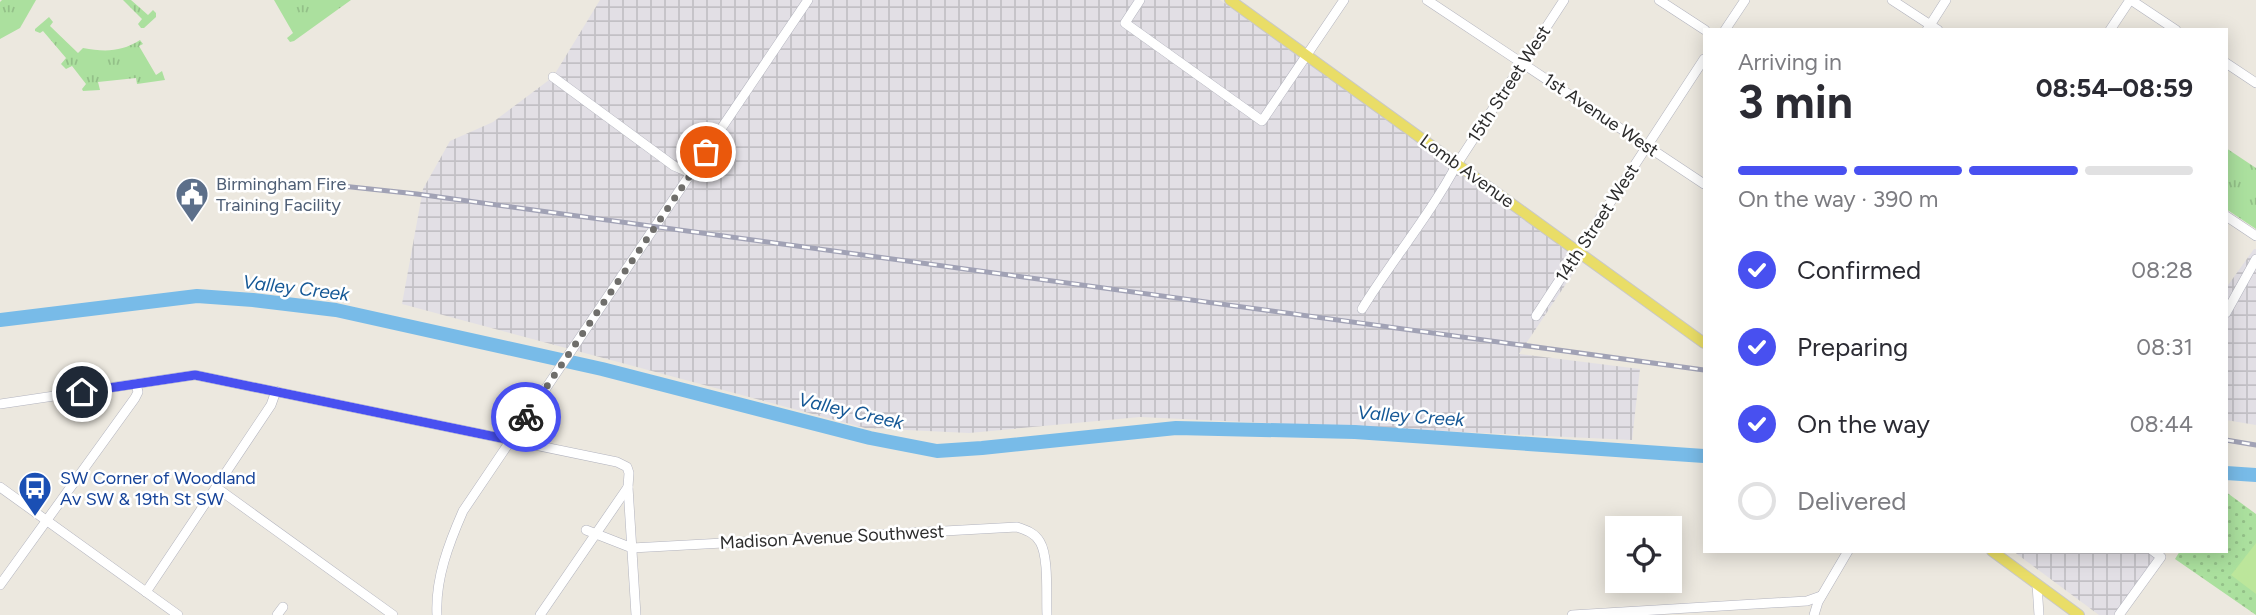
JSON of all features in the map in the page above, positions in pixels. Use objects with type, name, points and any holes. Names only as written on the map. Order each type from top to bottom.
[{"type":"main road","name":"Lomb Avenue","points":[[1230,0],[1703,342]]},
{"type":"main road","points":[[1995,553],[2080,615]]},
{"type":"street","points":[[437,615],[436,600],[448,546],[463,511],[808,0]]},
{"type":"street","points":[[1140,0],[1125,23],[1262,121],[1344,0]]},
{"type":"street","name":"1st Avenue West","points":[[1427,0],[1703,183]]},
{"type":"street","name":"15th Street West","points":[[1362,309],[1447,183],[1564,0]]},
{"type":"street","points":[[1659,0],[1703,29]]},
{"type":"street","points":[[1726,28],[1745,0]]},
{"type":"street","points":[[1892,0],[1932,28],[1946,0]]},
{"type":"street","points":[[2111,28],[2130,0],[2173,28]]},
{"type":"street","name":"14th Street West","points":[[1536,316],[1703,62]]},
{"type":"street","points":[[2228,64],[2256,83]]},
{"type":"street","points":[[552,77],[674,166],[691,173]]},
{"type":"street","points":[[2228,217],[2256,236]]},
{"type":"street","points":[[2228,309],[2256,259]]},
{"type":"street","points":[[0,404],[195,375],[617,463],[628,470],[636,615]]},
{"type":"street","points":[[0,585],[135,398],[138,392],[136,384]]},
{"type":"street","points":[[146,592],[271,405],[276,391]]},
{"type":"street","points":[[0,487],[178,615]]},
{"type":"street","points":[[540,615],[628,487]]},
{"type":"street","points":[[217,488],[393,615]]},
{"type":"street","name":"Madison Avenue Southwest","points":[[632,548],[1017,527],[1031,533],[1041,542],[1047,615]]},
{"type":"street","points":[[586,530],[632,548]]},
{"type":"street","points":[[1814,615],[1821,596],[1847,553]]},
{"type":"street","points":[[2119,615],[2157,554]]},
{"type":"street","points":[[2037,584],[2039,615]]},
{"type":"street","points":[[1572,615],[1807,601],[1821,596]]},
{"type":"shaded area","points":[[600,0],[1220,0],[1582,260],[1519,354],[1640,369],[1632,440],[1140,417],[969,433],[865,428],[402,304],[423,189],[450,141],[493,122],[553,77]]},
{"type":"shaded area","points":[[2256,249],[2256,425],[2228,420],[2228,285]]},
{"type":"shaded area","points":[[2016,553],[2152,553],[2157,557],[2115,615],[2099,615]]},
{"type":"green space","points":[[36,0],[20,28],[0,39],[0,2]]},
{"type":"green space","points":[[123,0],[131,0],[148,15],[153,10],[156,17],[141,28],[138,24],[142,19]]},
{"type":"green space","points":[[274,0],[351,0],[290,42],[287,38],[293,33]]},
{"type":"green space","points":[[49,17],[53,22],[50,26],[78,53],[83,48],[119,49],[140,40],[143,44],[139,46],[156,75],[162,71],[165,80],[137,84],[136,78],[98,82],[100,90],[83,91],[86,84],[72,66],[66,69],[61,64],[66,58],[43,31],[35,31]]},
{"type":"green space","points":[[2228,149],[2256,168],[2256,229],[2228,210]]},
{"type":"green space","points":[[2228,493],[2256,514],[2256,615],[2175,559],[2179,553],[2228,553]]},
{"type":"green space","points":[[2256,543],[2256,594],[2231,575]]},
{"type":"waterway","name":"Valley Creek","points":[[0,320],[197,296],[336,310],[602,369],[870,438],[937,451],[1176,428],[1355,432],[1703,456]]},
{"type":"waterway","name":"Valley Creek","points":[[2228,473],[2256,475]]},
{"type":"railway","points":[[342,186],[417,194],[1703,370]]},
{"type":"railway","points":[[2228,440],[2256,445]]},
{"type":"way so far","points":[[526,417],[706,152]]},
{"type":"place","name":"Birmingham Fire Training Facility","points":[[192,224]]},
{"type":"place","name":"SW Corner of Woodland Av SW & 19th St SW","points":[[35,518]]},
{"type":"route","points":[[82,392],[195,375],[511,440],[526,417]]}]
